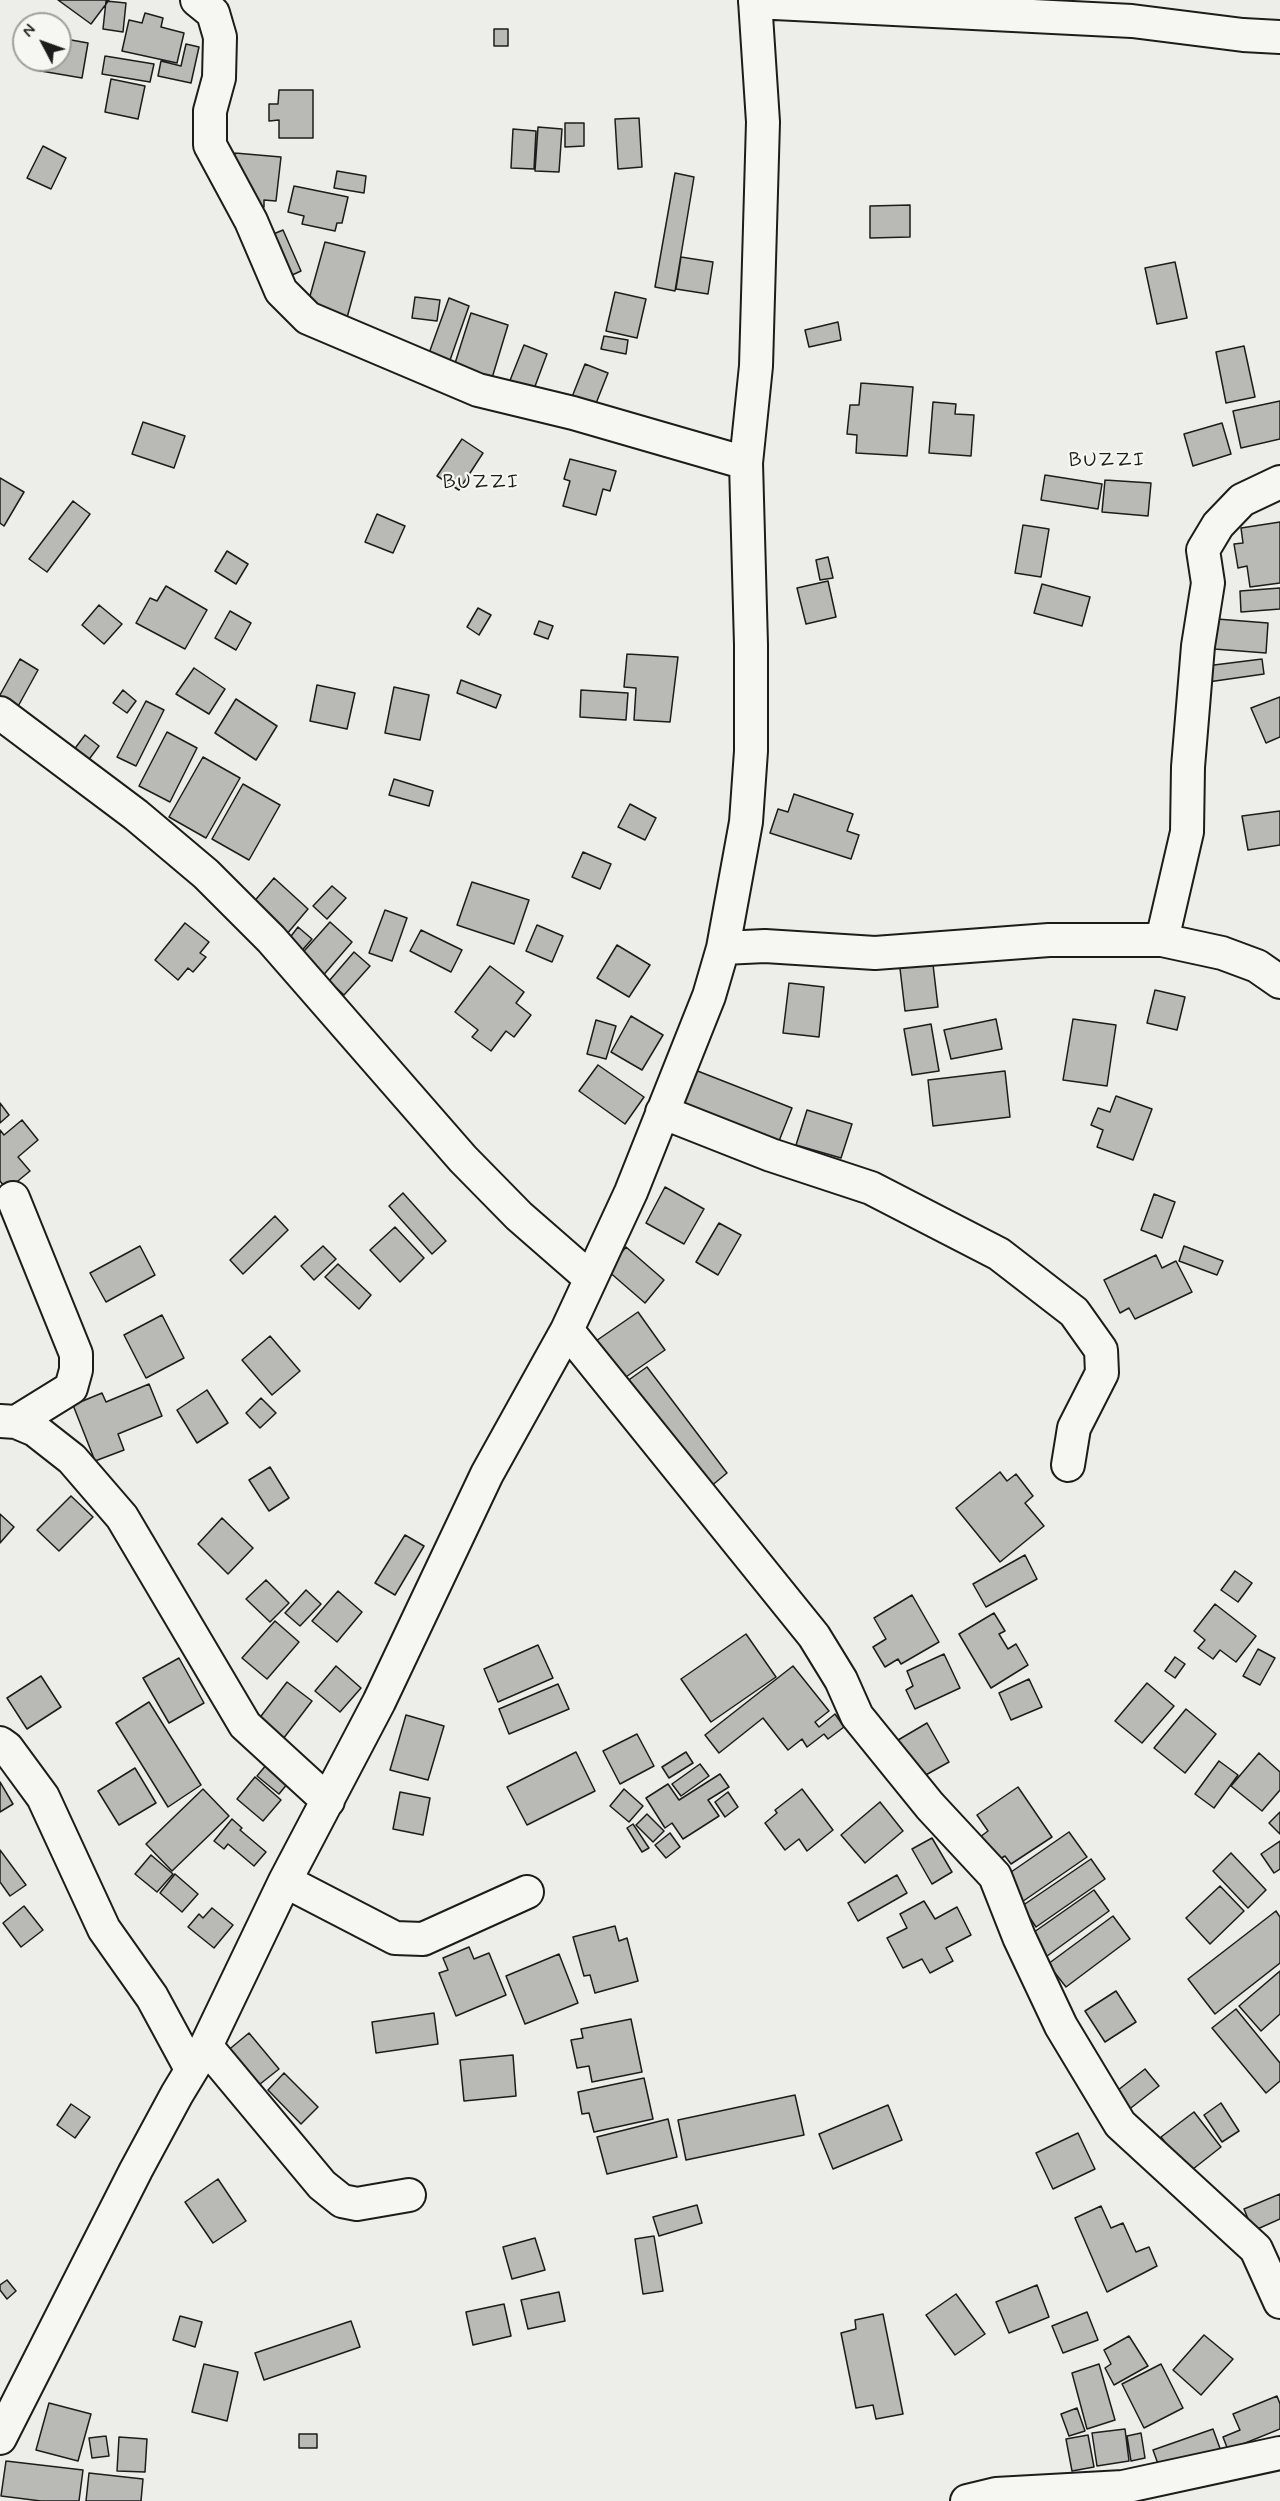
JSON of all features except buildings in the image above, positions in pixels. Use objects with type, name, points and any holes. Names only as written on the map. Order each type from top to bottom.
[{"type":"street","points":[[197,0],[213,13],[220,37],[219,78],[210,111],[210,145],[252,221],[281,291],[308,318],[478,390],[573,413],[746,463]]},
{"type":"street","points":[[0,2438],[93,2251],[199,2057],[285,1881],[379,1702],[487,1474],[567,1330],[631,1192],[709,996],[723,948],[746,822],[751,751],[751,645],[746,463],[756,366],[763,122],[755,1],[1132,21],[1243,35],[1280,37]]},
{"type":"street","points":[[1162,940],[1187,832],[1188,767],[1198,646],[1208,583],[1203,550],[1218,525],[1242,500],[1280,482]]},
{"type":"street","points":[[0,713],[136,815],[206,874],[271,939],[463,1159],[519,1216],[591,1278]]},
{"type":"street","points":[[723,948],[765,946],[875,953],[1049,940],[1162,940],[1222,953],[1257,966],[1280,981]]},
{"type":"street","points":[[662,1112],[771,1155],[871,1188],[999,1254],[1074,1312],[1101,1350],[1102,1373],[1074,1428],[1068,1466]]},
{"type":"street","points":[[8,1422],[71,1388],[76,1370],[76,1354],[13,1198]]},
{"type":"street","points":[[567,1330],[814,1636],[841,1680],[857,1716],[930,1806],[995,1876],[1019,1937],[1061,2025],[1120,2124],[1256,2250],[1280,2302]]},
{"type":"street","points":[[8,1422],[35,1430],[72,1459],[122,1517],[245,1725],[328,1801]]},
{"type":"street","points":[[0,1743],[7,1748],[43,1797],[104,1929],[152,1997],[199,2057],[322,2185],[342,2201],[357,2204],[409,2196]]},
{"type":"street","points":[[285,1881],[395,1938],[423,1939],[527,1892]]},
{"type":"street","points":[[967,2501],[996,2494],[1123,2487],[1280,2453]]},
{"type":"district","name":"BUZZI","points":[[1107,462]]},
{"type":"district","name":"BUZZI","points":[[481,484]]}]
